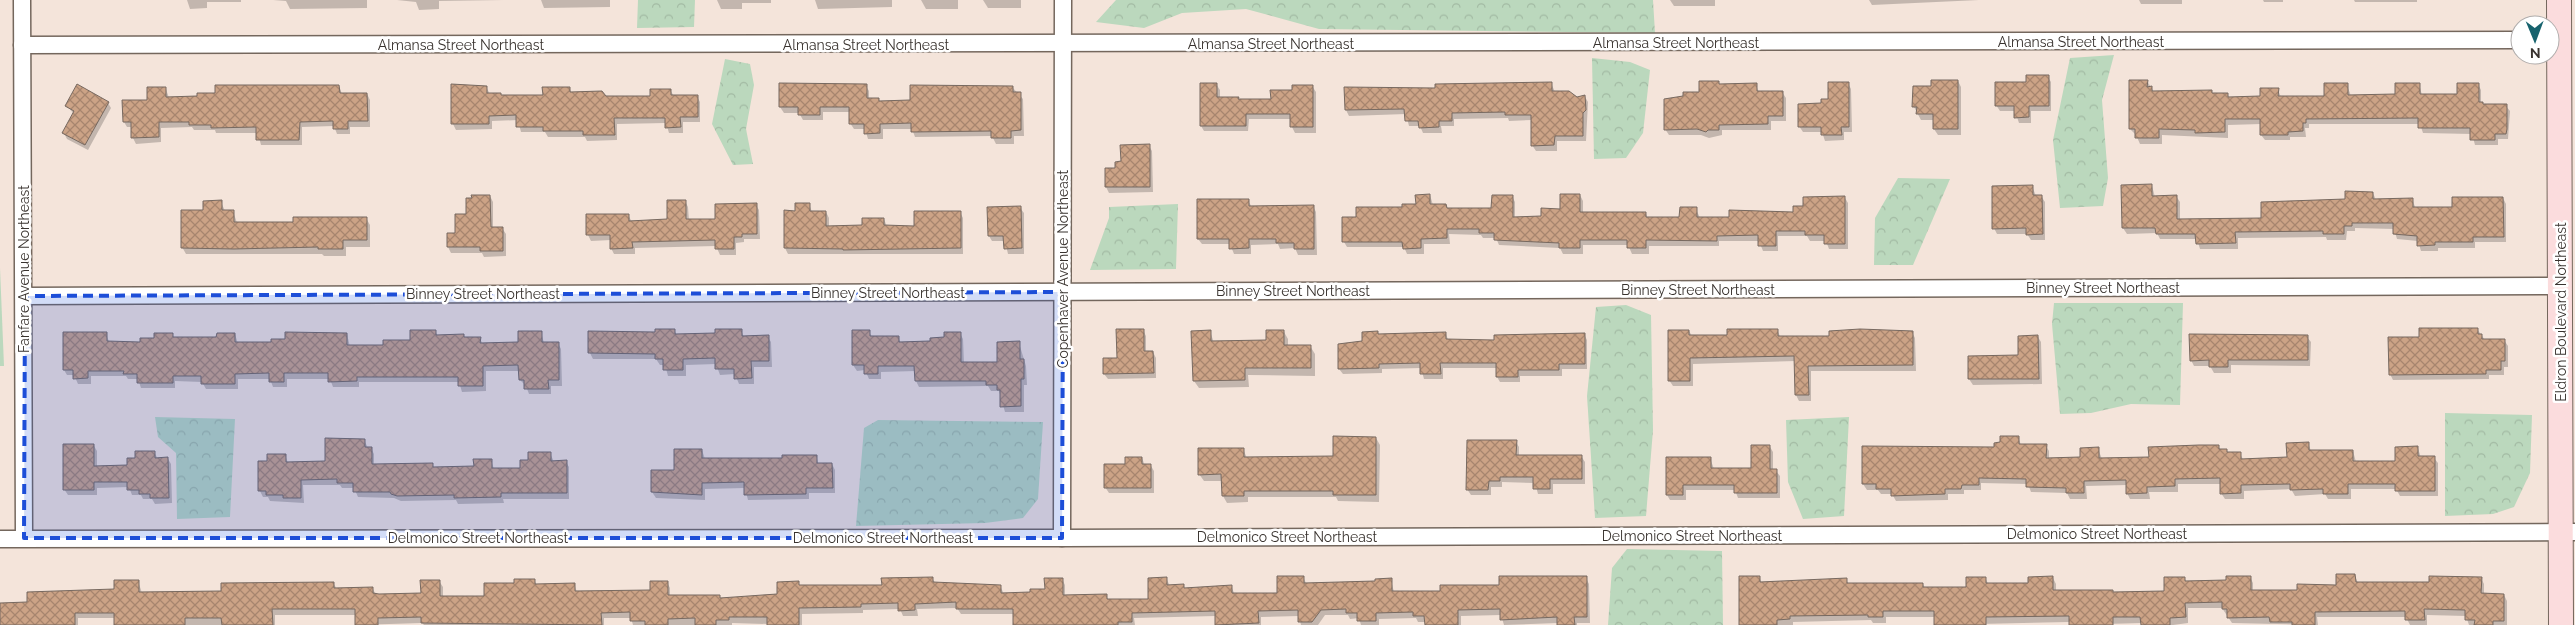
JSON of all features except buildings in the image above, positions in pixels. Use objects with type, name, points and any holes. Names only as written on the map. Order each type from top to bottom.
[{"type":"street","name":"Fanfare Avenue Northeast","points":[[22,0],[25,296],[24,538]]},
{"type":"street","name":"Copenhaver Avenue Northeast","points":[[1062,538],[1063,0]]},
{"type":"street","name":"Eldron Boulevard Northeast","points":[[2558,15],[2559,0]]},
{"type":"street","name":"Almansa Street Northeast","points":[[22,45],[1064,45],[2510,40]]},
{"type":"street","name":"Eldron Boulevard Northeast","points":[[2556,65],[2568,532],[2561,625]]},
{"type":"street","name":"Binney Street Northeast","points":[[25,296],[2561,286]]},
{"type":"street","name":"Delmonico Street Northeast","points":[[0,539],[1062,538],[2568,532]]},
{"type":"highlighted area","points":[[1063,292],[1062,538],[24,538],[25,296]]},
{"type":"green space","points":[[638,0],[695,0],[694,27],[637,28]]},
{"type":"green space","points":[[1116,0],[1653,0],[1655,33],[1319,29],[1246,9],[1182,13],[1144,28],[1096,22]]},
{"type":"green space","points":[[2114,55],[2102,100],[2108,178],[2103,206],[2060,208],[2053,140],[2070,58]]},
{"type":"green space","points":[[1592,58],[1630,62],[1650,70],[1643,133],[1626,158],[1594,159]]},
{"type":"green space","points":[[725,59],[750,64],[754,85],[746,129],[753,164],[733,165],[712,124]]},
{"type":"green space","points":[[1898,178],[1950,179],[1913,265],[1874,265],[1875,218]]},
{"type":"green space","points":[[1178,204],[1176,269],[1090,270],[1109,218],[1109,207]]},
{"type":"green space","points":[[0,268],[4,366],[0,366]]},
{"type":"green space","points":[[2054,303],[2183,303],[2180,405],[2131,404],[2091,413],[2060,414],[2052,324]]},
{"type":"green space","points":[[1626,305],[1651,315],[1653,430],[1646,516],[1595,518],[1587,396],[1596,307]]},
{"type":"green space","points":[[2445,413],[2532,415],[2530,473],[2514,507],[2493,514],[2445,516]]},
{"type":"green space","points":[[155,417],[235,419],[230,517],[177,519],[176,453],[158,437]]},
{"type":"green space","points":[[1849,417],[1844,516],[1803,519],[1788,482],[1786,420]]},
{"type":"green space","points":[[878,420],[1043,422],[1038,499],[1023,518],[985,523],[856,526],[864,428]]},
{"type":"green space","points":[[1627,549],[1722,551],[1723,625],[1608,625],[1612,568]]}]
